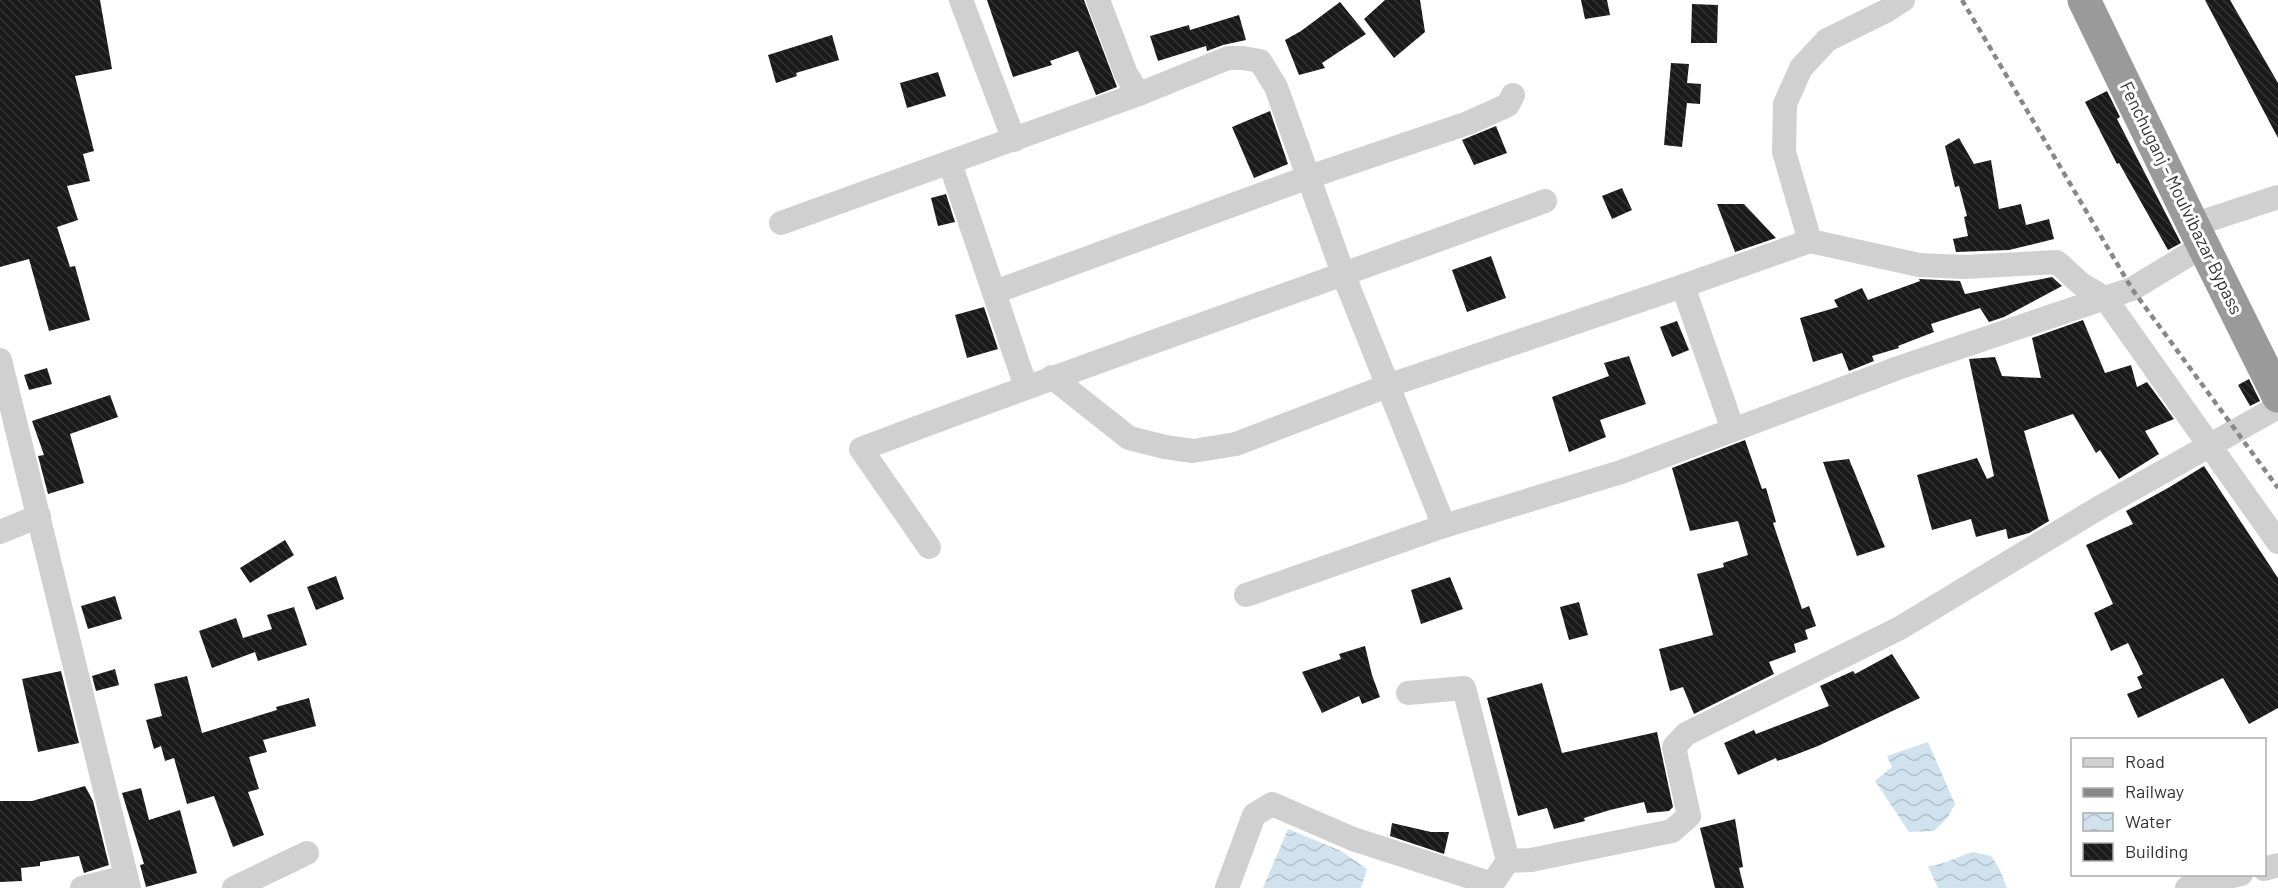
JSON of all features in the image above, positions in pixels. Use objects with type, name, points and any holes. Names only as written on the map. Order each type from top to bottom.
[{"type":"highway","name":"Fenchuganj - Moulvibazar Bypass","points":[[2085,0],[2198,236],[2278,396]]},
{"type":"street","points":[[961,0],[1014,140]]},
{"type":"street","points":[[1098,0],[1126,74],[1139,94]]},
{"type":"street","points":[[1810,241],[1784,152],[1785,104],[1801,68],[1827,40],[1903,0]]},
{"type":"street","points":[[782,223],[1139,94],[1228,58],[1260,61],[1276,87],[1344,276],[1444,526]]},
{"type":"street","points":[[995,292],[1309,177],[1468,123],[1508,105],[1513,95]]},
{"type":"street","points":[[950,163],[1026,387]]},
{"type":"street","points":[[1246,595],[1444,526],[1621,472],[1898,368],[2132,289],[2198,236],[2278,197]]},
{"type":"street","points":[[929,547],[861,449],[1052,377],[1344,276],[1545,201]]},
{"type":"street","points":[[1052,377],[1129,438],[1165,447],[1193,450],[1236,444],[1387,386],[1810,241],[1919,265],[1965,267],[2057,262],[2080,285],[2105,298],[2278,542]]},
{"type":"street","points":[[1683,286],[1733,429]]},
{"type":"street","points":[[0,360],[128,882],[82,888]]},
{"type":"street","points":[[1508,861],[1531,860],[1672,831],[1689,816],[1674,747],[1686,734],[1900,628],[2097,508],[2278,406]]},
{"type":"street","points":[[0,532],[39,516]]},
{"type":"street","points":[[1227,888],[1254,815],[1272,804],[1353,839],[1492,886],[1508,861],[1464,688],[1408,693]]},
{"type":"street","points":[[234,888],[307,853]]},
{"type":"street","points":[[2187,888],[2233,876]]},
{"type":"water","points":[[1928,742],[1955,804],[1948,817],[1934,831],[1909,832],[1875,781],[1892,767],[1887,756]]},
{"type":"water","points":[[1288,829],[1341,851],[1367,869],[1361,888],[1263,888]]},
{"type":"water","points":[[1973,852],[1991,856],[2007,888],[1938,888],[1928,866]]},
{"type":"building","points":[[0,0],[100,0],[112,69],[75,76],[94,151],[83,154],[90,181],[67,186],[78,220],[57,227],[70,267],[75,266],[90,320],[49,331],[29,259],[0,267]]},
{"type":"building","points":[[987,0],[1084,0],[1117,87],[1096,95],[1078,51],[1050,61],[1052,65],[1013,77]]},
{"type":"building","points":[[1385,0],[1420,0],[1425,32],[1394,58],[1364,19]]},
{"type":"building","points":[[1581,0],[1607,0],[1610,15],[1585,19]]},
{"type":"building","points":[[2205,0],[2230,0],[2278,83],[2278,138]]},
{"type":"building","points":[[1340,2],[1366,34],[1322,63],[1325,68],[1299,75],[1285,40]]},
{"type":"building","points":[[1692,4],[1718,5],[1717,43],[1691,43]]},
{"type":"building","points":[[1239,15],[1246,40],[1207,51],[1206,46],[1158,61],[1150,36],[1189,25],[1190,30]]},
{"type":"building","points":[[832,35],[839,60],[796,73],[797,76],[776,83],[768,55]]},
{"type":"building","points":[[1671,63],[1689,64],[1687,83],[1701,84],[1700,104],[1687,103],[1682,147],[1664,145]]},
{"type":"building","points":[[938,72],[946,96],[907,108],[900,83]]},
{"type":"building","points":[[2107,91],[2120,117],[2117,119],[2181,243],[2168,250],[2119,163],[2117,164],[2085,102]]},
{"type":"building","points":[[1270,111],[1288,164],[1254,178],[1232,127]]},
{"type":"building","points":[[1496,126],[1507,153],[1474,165],[1462,140]]},
{"type":"building","points":[[1959,138],[1974,164],[1991,160],[1999,209],[2021,204],[2026,225],[2049,219],[2054,239],[2009,250],[1956,252],[1953,239],[1968,236],[1964,217],[1967,216],[1959,186],[1955,187],[1945,146]]},
{"type":"building","points":[[1622,188],[1632,210],[1612,219],[1602,196]]},
{"type":"building","points":[[946,194],[955,222],[938,226],[931,198]]},
{"type":"building","points":[[1717,204],[1744,204],[1776,238],[1735,252]]},
{"type":"building","points":[[1491,256],[1506,298],[1467,312],[1452,270]]},
{"type":"building","points":[[2052,277],[2062,286],[2004,317],[1989,322],[1980,308],[1931,324],[1934,332],[1898,346],[1899,348],[1872,356],[1874,361],[1849,371],[1842,353],[1813,362],[1800,318],[1838,307],[1834,300],[1862,288],[1868,300],[1920,281],[1919,279],[1960,281],[1965,294]]},
{"type":"building","points":[[984,307],[998,349],[967,358],[955,315]]},
{"type":"building","points":[[2083,320],[2105,373],[2131,365],[2137,387],[2147,382],[2174,419],[2145,431],[2159,454],[2119,479],[2100,450],[2096,453],[2073,414],[2024,431],[2049,521],[2029,533],[2008,539],[2006,529],[1976,537],[1971,519],[1932,530],[1917,475],[1977,458],[1987,479],[1994,476],[1969,359],[1995,357],[2002,376],[2041,378],[2032,338]]},
{"type":"building","points":[[1677,321],[1689,350],[1672,357],[1660,327]]},
{"type":"building","points":[[1629,356],[1646,404],[1600,420],[1606,437],[1569,452],[1552,397],[1609,376],[1604,363]]},
{"type":"building","points":[[47,368],[52,384],[29,390],[24,375]]},
{"type":"building","points":[[2249,379],[2260,401],[2250,406],[2238,385]]},
{"type":"building","points":[[110,395],[118,417],[70,434],[84,483],[48,494],[38,456],[44,455],[32,421]]},
{"type":"building","points":[[1745,440],[1762,489],[1766,488],[1776,522],[1773,523],[1802,609],[1809,606],[1816,626],[1805,630],[1808,639],[1794,644],[1796,652],[1769,662],[1774,674],[1694,714],[1683,687],[1670,691],[1659,649],[1713,635],[1697,574],[1724,567],[1723,563],[1748,555],[1738,521],[1690,531],[1672,468]]},
{"type":"building","points":[[1849,459],[1885,547],[1857,556],[1823,462]]},
{"type":"building","points":[[2204,466],[2278,578],[2278,708],[2249,724],[2223,678],[2138,718],[2127,694],[2142,688],[2137,677],[2143,674],[2128,643],[2111,651],[2094,613],[2113,604],[2086,545],[2133,524],[2126,511]]},
{"type":"building","points":[[285,540],[294,555],[250,583],[240,568]]},
{"type":"building","points":[[336,576],[344,599],[316,610],[307,587]]},
{"type":"building","points":[[1450,577],[1463,609],[1421,624],[1411,590]]},
{"type":"building","points":[[115,596],[122,619],[88,629],[81,606]]},
{"type":"building","points":[[1579,602],[1588,635],[1569,640],[1560,607]]},
{"type":"building","points":[[294,607],[307,645],[258,661],[255,652],[212,668],[199,631],[236,618],[243,638],[272,629],[267,615]]},
{"type":"building","points":[[1365,646],[1380,697],[1362,704],[1359,696],[1322,713],[1302,672],[1341,659],[1339,654]]},
{"type":"building","points":[[1892,654],[1920,698],[1818,746],[1777,761],[1776,758],[1738,775],[1724,743],[1754,730],[1756,734],[1829,706],[1820,686],[1853,671],[1855,674]]},
{"type":"building","points":[[115,669],[119,685],[96,691],[92,676]]},
{"type":"building","points":[[61,671],[79,743],[38,752],[22,679]]},
{"type":"building","points":[[187,676],[202,733],[309,698],[316,726],[263,740],[267,752],[249,757],[259,789],[248,792],[264,835],[233,847],[214,796],[187,804],[174,758],[165,761],[161,746],[154,749],[146,720],[162,716],[154,684]]},
{"type":"building","points":[[1542,683],[1562,753],[1657,732],[1673,807],[1669,811],[1647,813],[1644,802],[1610,810],[1584,818],[1585,821],[1554,829],[1547,808],[1518,816],[1487,698]]},
{"type":"building","points":[[85,786],[93,801],[109,865],[84,873],[79,856],[40,862],[40,866],[21,868],[22,881],[0,882],[0,801],[32,801]]},
{"type":"building","points":[[141,788],[149,820],[180,810],[197,873],[146,887],[140,865],[144,864],[122,793]]},
{"type":"building","points":[[1735,819],[1743,867],[1739,868],[1744,888],[1715,888],[1700,828]]},
{"type":"building","points":[[1392,823],[1431,832],[1449,832],[1444,854],[1390,836]]},
{"type":"railway","points":[[1962,0],[2132,289],[2278,488]]}]
